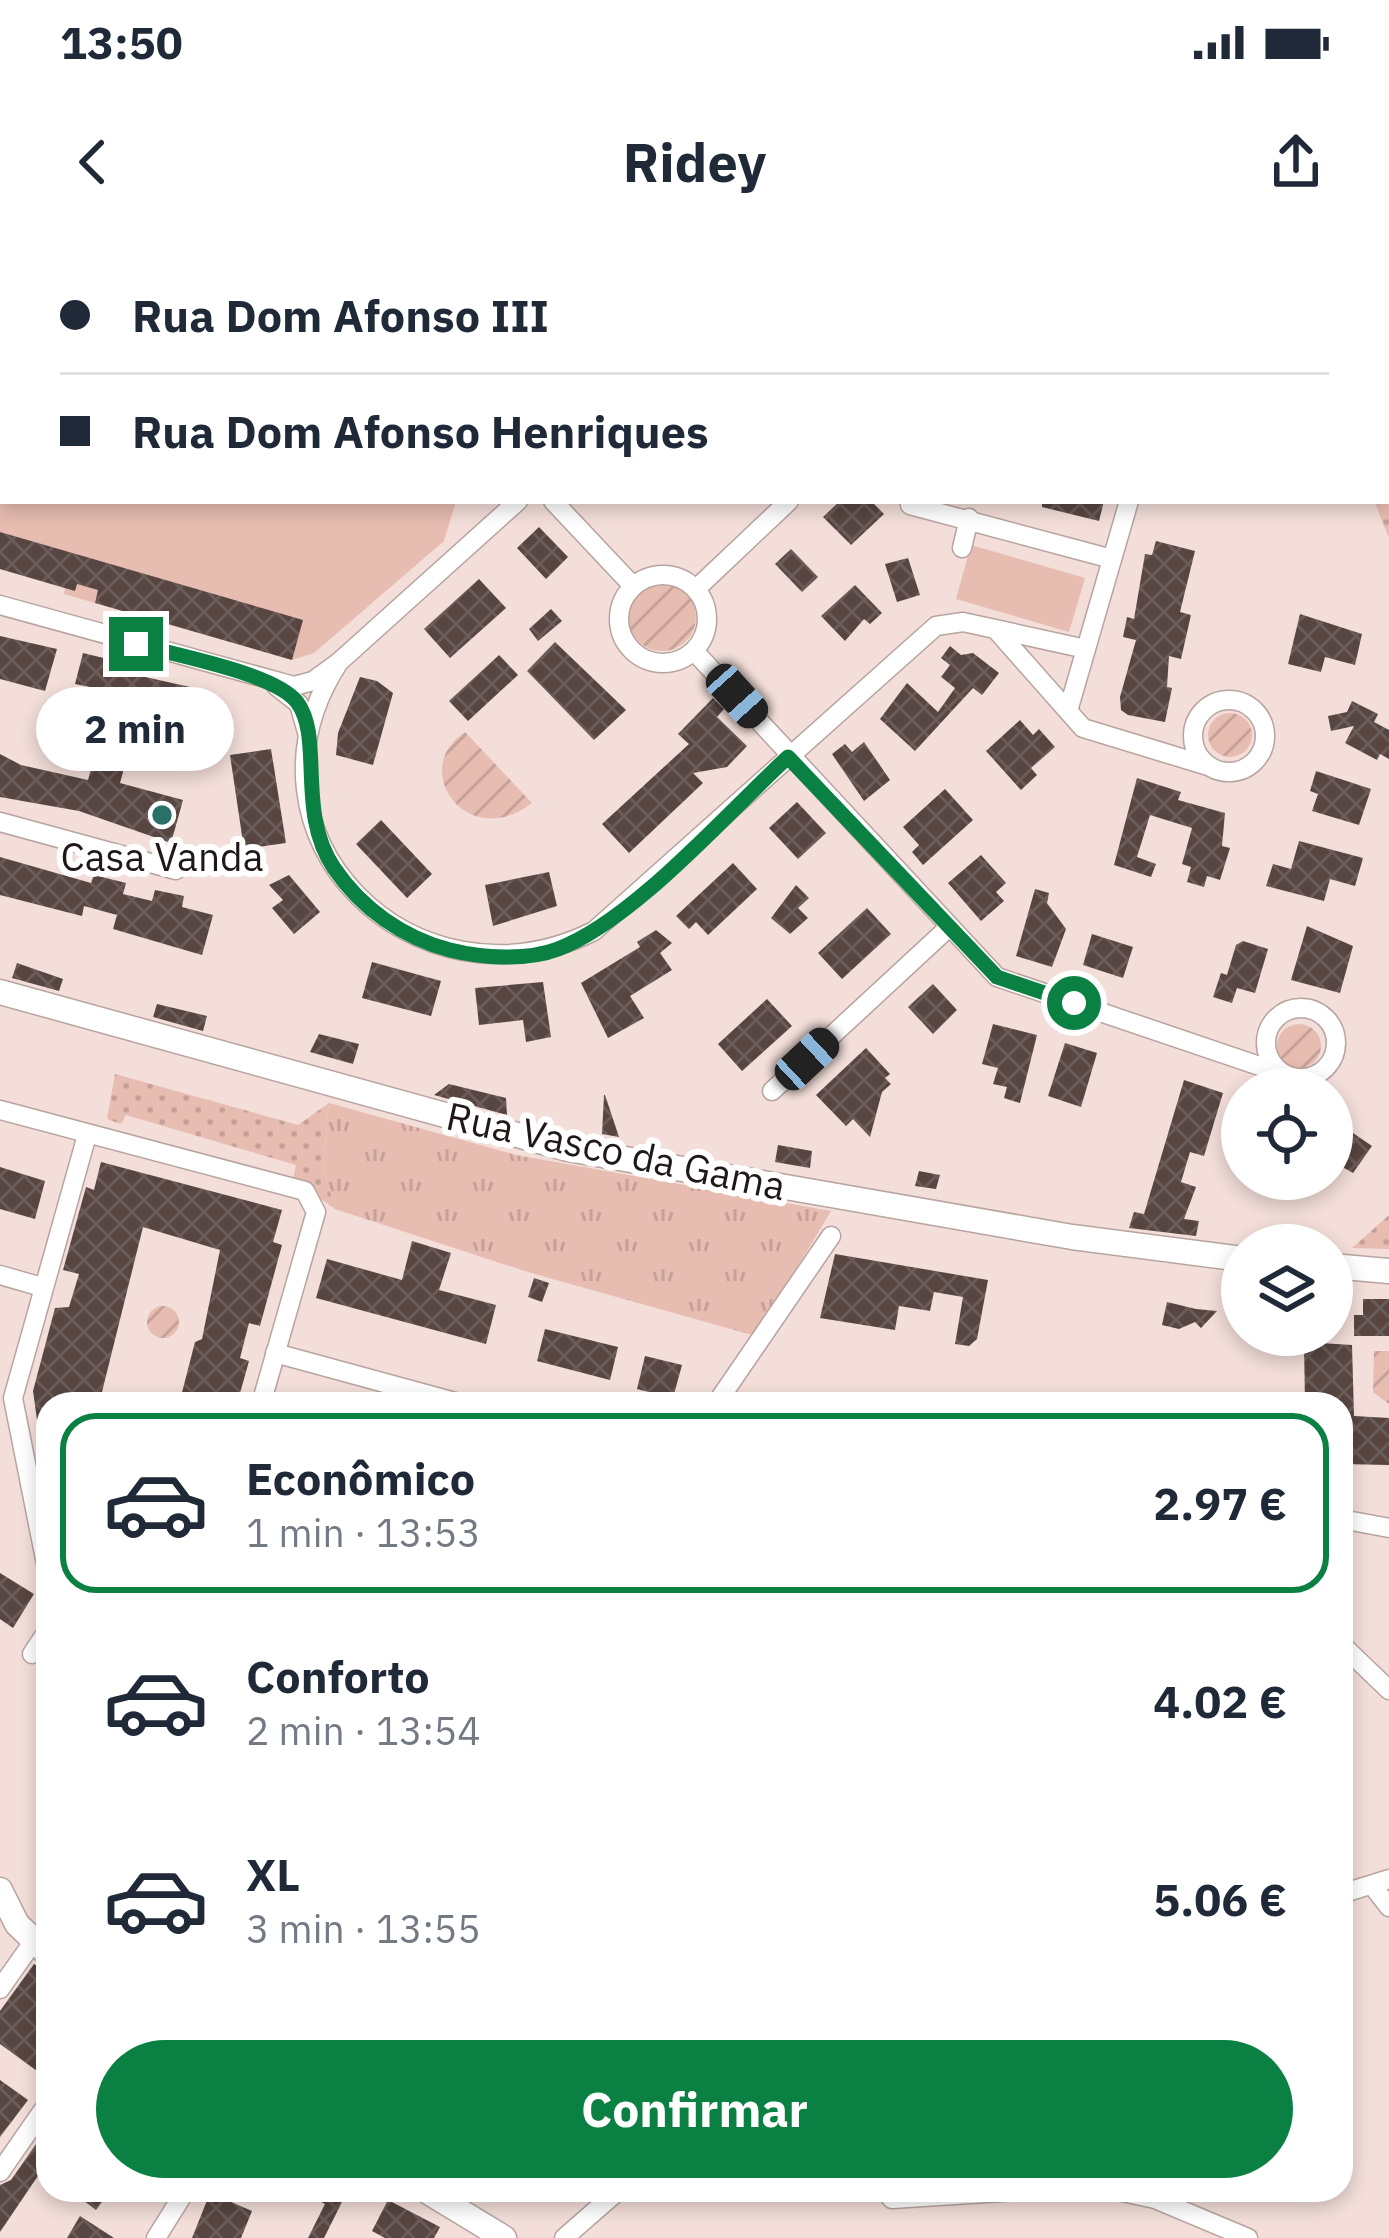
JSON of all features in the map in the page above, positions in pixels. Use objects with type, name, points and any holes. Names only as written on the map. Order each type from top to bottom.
[{"type":"street","points":[[272,684],[313,681],[339,662],[515,504]]},
{"type":"street","points":[[556,504],[633,586]]},
{"type":"street","points":[[696,589],[786,504]]},
{"type":"street","points":[[1069,711],[1128,504]]},
{"type":"street","points":[[910,505],[1112,559]]},
{"type":"street","points":[[962,548],[969,518]]},
{"type":"street","points":[[656,575],[671,575],[696,589],[707,612],[707,626],[694,651],[669,663],[653,663],[625,642],[619,616],[633,586],[656,575]]},
{"type":"street","points":[[0,605],[272,684],[299,704],[310,747]]},
{"type":"street","points":[[339,662],[320,698],[310,747],[310,809],[333,867],[386,922],[428,944],[471,956],[555,951],[594,931],[936,626],[963,622],[1086,649]]},
{"type":"street","points":[[997,631],[1082,728],[1235,772],[1259,758],[1266,739],[1259,715],[1241,701],[1211,704],[1183,748],[1162,751]]},
{"type":"street","points":[[694,651],[947,929],[997,977],[1266,1068]]},
{"type":"street","points":[[1192,736],[1208,766]]},
{"type":"street","points":[[0,822],[176,870]]},
{"type":"street","points":[[772,1091],[947,929]]},
{"type":"street","name":"Rua Vasco da Gama","points":[[0,992],[568,1149],[1008,1226],[1221,1256]]},
{"type":"street","points":[[1228,1055],[1257,1056],[1272,1023],[1292,1009],[1316,1012],[1333,1028],[1335,1050],[1326,1068]]},
{"type":"street","points":[[1265,1045],[1279,1068]]},
{"type":"street","points":[[0,1110],[305,1191],[316,1212],[264,1392]]},
{"type":"street","points":[[36,1512],[13,1398],[87,1135]]},
{"type":"street","points":[[724,1392],[831,1236]]},
{"type":"street","points":[[1353,1268],[1389,1271]]},
{"type":"street","points":[[0,1275],[42,1287]]},
{"type":"street","points":[[275,1353],[417,1392]]},
{"type":"street","points":[[1353,1521],[1389,1528]]},
{"type":"street","points":[[32,1654],[36,1648]]},
{"type":"street","points":[[1353,1656],[1389,1690]]},
{"type":"street","points":[[1380,1882],[1389,1907]]},
{"type":"street","points":[[0,1890],[36,1942]]},
{"type":"street","points":[[0,1989],[36,1952]]},
{"type":"street","points":[[0,2172],[36,2120]]},
{"type":"street","points":[[156,2238],[178,2202]]},
{"type":"street","points":[[445,2202],[504,2238]]},
{"type":"street","points":[[564,2238],[605,2202]]},
{"type":"street","points":[[1163,2202],[1248,2238]]},
{"type":"green space","points":[[0,504],[455,504],[444,541],[314,653],[292,660],[64,594],[65,588],[0,569]]},
{"type":"green space","points":[[1375,504],[1389,504],[1389,538]]},
{"type":"green space","points":[[971,545],[1085,578],[1069,632],[956,599]]},
{"type":"green space","points":[[662,583],[686,593],[696,617],[686,641],[662,651],[638,641],[628,617],[638,593]]},
{"type":"green space","points":[[1230,713],[1246,719],[1252,735],[1246,751],[1230,757],[1214,751],[1208,735],[1214,719]]},
{"type":"green space","points":[[465,732],[532,803],[508,816],[486,818],[467,812],[453,800],[444,784],[442,766],[449,748]]},
{"type":"green space","points":[[1290,1025],[1308,1025],[1320,1037],[1320,1055],[1308,1067],[1290,1067],[1278,1055],[1278,1037]]},
{"type":"green space","points":[[115,1074],[298,1125],[329,1103],[323,1166],[335,1209],[293,1179],[296,1165],[126,1115],[121,1124],[107,1119]]},
{"type":"green space","points":[[329,1103],[516,1155],[831,1211],[756,1336],[531,1273],[335,1209],[323,1166]]},
{"type":"green space","points":[[1389,1215],[1389,1249],[1353,1247]]},
{"type":"green space","points":[[163,1306],[174,1311],[179,1322],[174,1333],[163,1338],[152,1333],[147,1322],[152,1311]]},
{"type":"green space","points":[[1374,1351],[1389,1351],[1389,1404],[1373,1392]]},
{"type":"building","points":[[837,504],[874,504],[884,514],[851,545],[823,517]]},
{"type":"building","points":[[1042,504],[1103,504],[1099,521]]},
{"type":"building","points":[[539,527],[568,557],[546,579],[517,548]]},
{"type":"building","points":[[0,532],[303,620],[292,660],[95,603],[98,590],[77,584],[75,591],[0,569]]},
{"type":"building","points":[[1156,541],[1195,551],[1180,612],[1191,615],[1181,659],[1169,656],[1167,687],[1172,688],[1165,722],[1128,715],[1121,710],[1120,697],[1136,640],[1123,637],[1127,617],[1134,619],[1145,554],[1152,555]]},
{"type":"building","points":[[791,549],[818,577],[802,592],[775,564]]},
{"type":"building","points":[[908,558],[920,595],[897,602],[885,564]]},
{"type":"building","points":[[479,579],[506,608],[450,658],[424,629]]},
{"type":"building","points":[[855,585],[882,613],[870,624],[864,619],[845,641],[821,616]]},
{"type":"building","points":[[551,609],[562,621],[538,641],[529,629]]},
{"type":"building","points":[[1300,614],[1362,634],[1355,665],[1325,657],[1321,672],[1288,664]]},
{"type":"building","points":[[0,636],[57,649],[45,691],[0,679]]},
{"type":"building","points":[[555,642],[626,710],[594,740],[527,671]]},
{"type":"building","points":[[950,646],[961,655],[973,653],[999,673],[982,695],[973,688],[915,751],[880,719],[907,683],[938,712],[955,688],[941,677],[950,665],[941,658]]},
{"type":"building","points":[[83,653],[116,661],[114,670],[190,687],[189,694],[213,699],[205,734],[169,725],[171,716],[134,705],[132,715],[107,708],[109,700],[88,695],[90,687],[75,684]]},
{"type":"building","points":[[499,655],[518,675],[468,721],[449,701]]},
{"type":"building","points":[[360,677],[377,681],[393,693],[373,765],[336,755],[338,733]]},
{"type":"building","points":[[713,698],[724,709],[717,717],[747,746],[727,767],[693,773],[703,783],[629,853],[602,824],[689,744],[678,734]]},
{"type":"building","points":[[1352,701],[1378,714],[1374,722],[1389,730],[1389,759],[1380,754],[1377,760],[1345,743],[1354,726],[1331,731],[1328,716],[1347,712]]},
{"type":"building","points":[[1020,720],[1033,735],[1039,729],[1055,747],[1031,768],[1037,775],[1021,790],[986,751]]},
{"type":"building","points":[[864,742],[890,780],[864,801],[832,754],[845,744],[852,752]]},
{"type":"building","points":[[98,744],[128,754],[120,783],[183,800],[171,843],[79,811],[0,797],[0,754],[21,765],[88,780]]},
{"type":"building","points":[[271,749],[286,843],[244,849],[230,755]]},
{"type":"building","points":[[1316,771],[1371,789],[1359,825],[1312,811],[1318,794],[1310,791]]},
{"type":"building","points":[[1137,778],[1181,792],[1178,800],[1225,813],[1222,846],[1230,848],[1220,880],[1207,876],[1204,887],[1187,882],[1191,867],[1182,864],[1192,828],[1150,815],[1137,857],[1156,864],[1151,877],[1114,865]]},
{"type":"building","points":[[945,789],[973,820],[923,865],[912,852],[919,845],[903,827]]},
{"type":"building","points":[[797,802],[826,833],[798,859],[769,828]]},
{"type":"building","points":[[381,820],[432,874],[407,898],[356,844]]},
{"type":"building","points":[[1299,841],[1363,858],[1355,886],[1330,879],[1324,901],[1266,886],[1273,864],[1291,869]]},
{"type":"building","points":[[981,855],[1006,883],[996,892],[1004,901],[981,921],[948,883]]},
{"type":"building","points":[[0,857],[91,883],[94,875],[126,883],[123,894],[152,901],[155,890],[184,896],[182,907],[213,915],[202,955],[113,929],[117,915],[84,906],[82,916],[0,895]]},
{"type":"building","points":[[733,863],[757,889],[708,935],[696,922],[689,929],[676,916]]},
{"type":"building","points":[[549,872],[557,906],[493,926],[485,885]]},
{"type":"building","points":[[289,875],[320,912],[294,934],[272,908],[283,900],[269,885]]},
{"type":"building","points":[[796,885],[809,898],[798,908],[808,918],[790,934],[771,918]]},
{"type":"building","points":[[1035,889],[1049,893],[1047,903],[1066,929],[1052,967],[1016,956]]},
{"type":"building","points":[[867,908],[891,934],[842,979],[818,953]]},
{"type":"building","points":[[1307,926],[1353,946],[1340,993],[1291,980]]},
{"type":"building","points":[[656,930],[672,943],[660,953],[672,970],[630,996],[644,1018],[608,1038],[581,983],[640,947],[637,942]]},
{"type":"building","points":[[1092,934],[1133,947],[1123,978],[1083,965]]},
{"type":"building","points":[[1243,941],[1268,949],[1255,993],[1237,988],[1232,1003],[1213,997],[1221,973],[1227,975],[1236,945]]},
{"type":"building","points":[[372,962],[441,981],[431,1016],[362,998]]},
{"type":"building","points":[[17,963],[63,979],[59,991],[12,978]]},
{"type":"building","points":[[543,982],[551,1037],[526,1042],[523,1020],[479,1025],[475,988]]},
{"type":"building","points":[[933,984],[957,1010],[933,1034],[908,1007]]},
{"type":"building","points":[[767,999],[792,1026],[742,1071],[718,1044]]},
{"type":"building","points":[[157,1004],[207,1016],[203,1031],[153,1017]]},
{"type":"building","points":[[993,1024],[1037,1035],[1020,1103],[1004,1098],[1007,1087],[993,1084],[998,1068],[982,1064]]},
{"type":"building","points":[[319,1034],[359,1044],[353,1064],[310,1052]]},
{"type":"building","points":[[1065,1043],[1097,1053],[1081,1107],[1048,1096]]},
{"type":"building","points":[[866,1048],[890,1074],[885,1078],[891,1084],[882,1092],[870,1137],[853,1119],[846,1126],[816,1095]]},
{"type":"building","points":[[1184,1080],[1221,1092],[1204,1156],[1190,1152],[1181,1182],[1196,1187],[1184,1219],[1199,1221],[1196,1236],[1129,1228],[1134,1212],[1144,1214]]},
{"type":"building","points":[[449,1084],[506,1098],[507,1115],[434,1095]]},
{"type":"building","points":[[605,1095],[619,1137],[602,1134]]},
{"type":"building","points":[[1353,1133],[1372,1146],[1353,1173]]},
{"type":"building","points":[[778,1145],[812,1151],[810,1168],[775,1162]]},
{"type":"building","points":[[101,1162],[282,1210],[273,1242],[282,1245],[260,1326],[249,1323],[240,1358],[249,1361],[240,1392],[182,1392],[195,1342],[202,1339],[220,1250],[143,1227],[102,1392],[36,1392],[36,1412],[33,1391],[55,1308],[69,1307],[79,1274],[63,1270],[86,1187],[94,1190]]},
{"type":"building","points":[[0,1167],[45,1181],[35,1219],[0,1209]]},
{"type":"building","points":[[919,1171],[940,1175],[936,1189],[915,1186]]},
{"type":"building","points":[[412,1241],[451,1253],[439,1290],[496,1305],[486,1344],[316,1298],[327,1259],[402,1280]]},
{"type":"building","points":[[835,1254],[988,1280],[977,1339],[969,1346],[955,1344],[963,1297],[934,1292],[930,1311],[899,1306],[895,1330],[820,1318]]},
{"type":"building","points":[[534,1278],[549,1283],[542,1302],[528,1297]]},
{"type":"building","points":[[1363,1299],[1389,1299],[1389,1336],[1354,1336],[1354,1315],[1363,1315]]},
{"type":"building","points":[[1167,1302],[1217,1311],[1201,1328],[1195,1322],[1179,1329],[1162,1325]]},
{"type":"building","points":[[545,1329],[618,1347],[610,1380],[537,1361]]},
{"type":"building","points":[[645,1356],[682,1365],[675,1392],[637,1389]]},
{"type":"building","points":[[1304,1356],[1352,1356],[1354,1416],[1389,1418],[1389,1465],[1353,1464],[1353,1392],[1305,1392]]},
{"type":"building","points":[[0,1573],[34,1594],[13,1628],[0,1619]]},
{"type":"building","points":[[36,1965],[36,2070],[0,2044],[0,2011]]},
{"type":"building","points":[[0,2080],[28,2100],[0,2137]]},
{"type":"building","points":[[36,2144],[36,2179],[0,2232],[0,2185],[11,2180]]},
{"type":"building","points":[[206,2202],[231,2202],[252,2211],[241,2238],[192,2238]]},
{"type":"building","points":[[321,2202],[342,2202],[324,2238],[308,2238],[325,2204]]},
{"type":"building","points":[[387,2202],[440,2227],[434,2238],[385,2238],[372,2231]]},
{"type":"building","points":[[80,2216],[114,2238],[67,2238]]},
{"type":"place","name":"Casa Vanda","points":[[162,815]]},
{"type":"route","points":[[136,644],[272,684],[299,704],[310,747],[310,809],[333,867],[386,922],[428,944],[471,956],[511,956],[555,951],[594,931],[788,757],[997,977],[1074,1003]]}]
